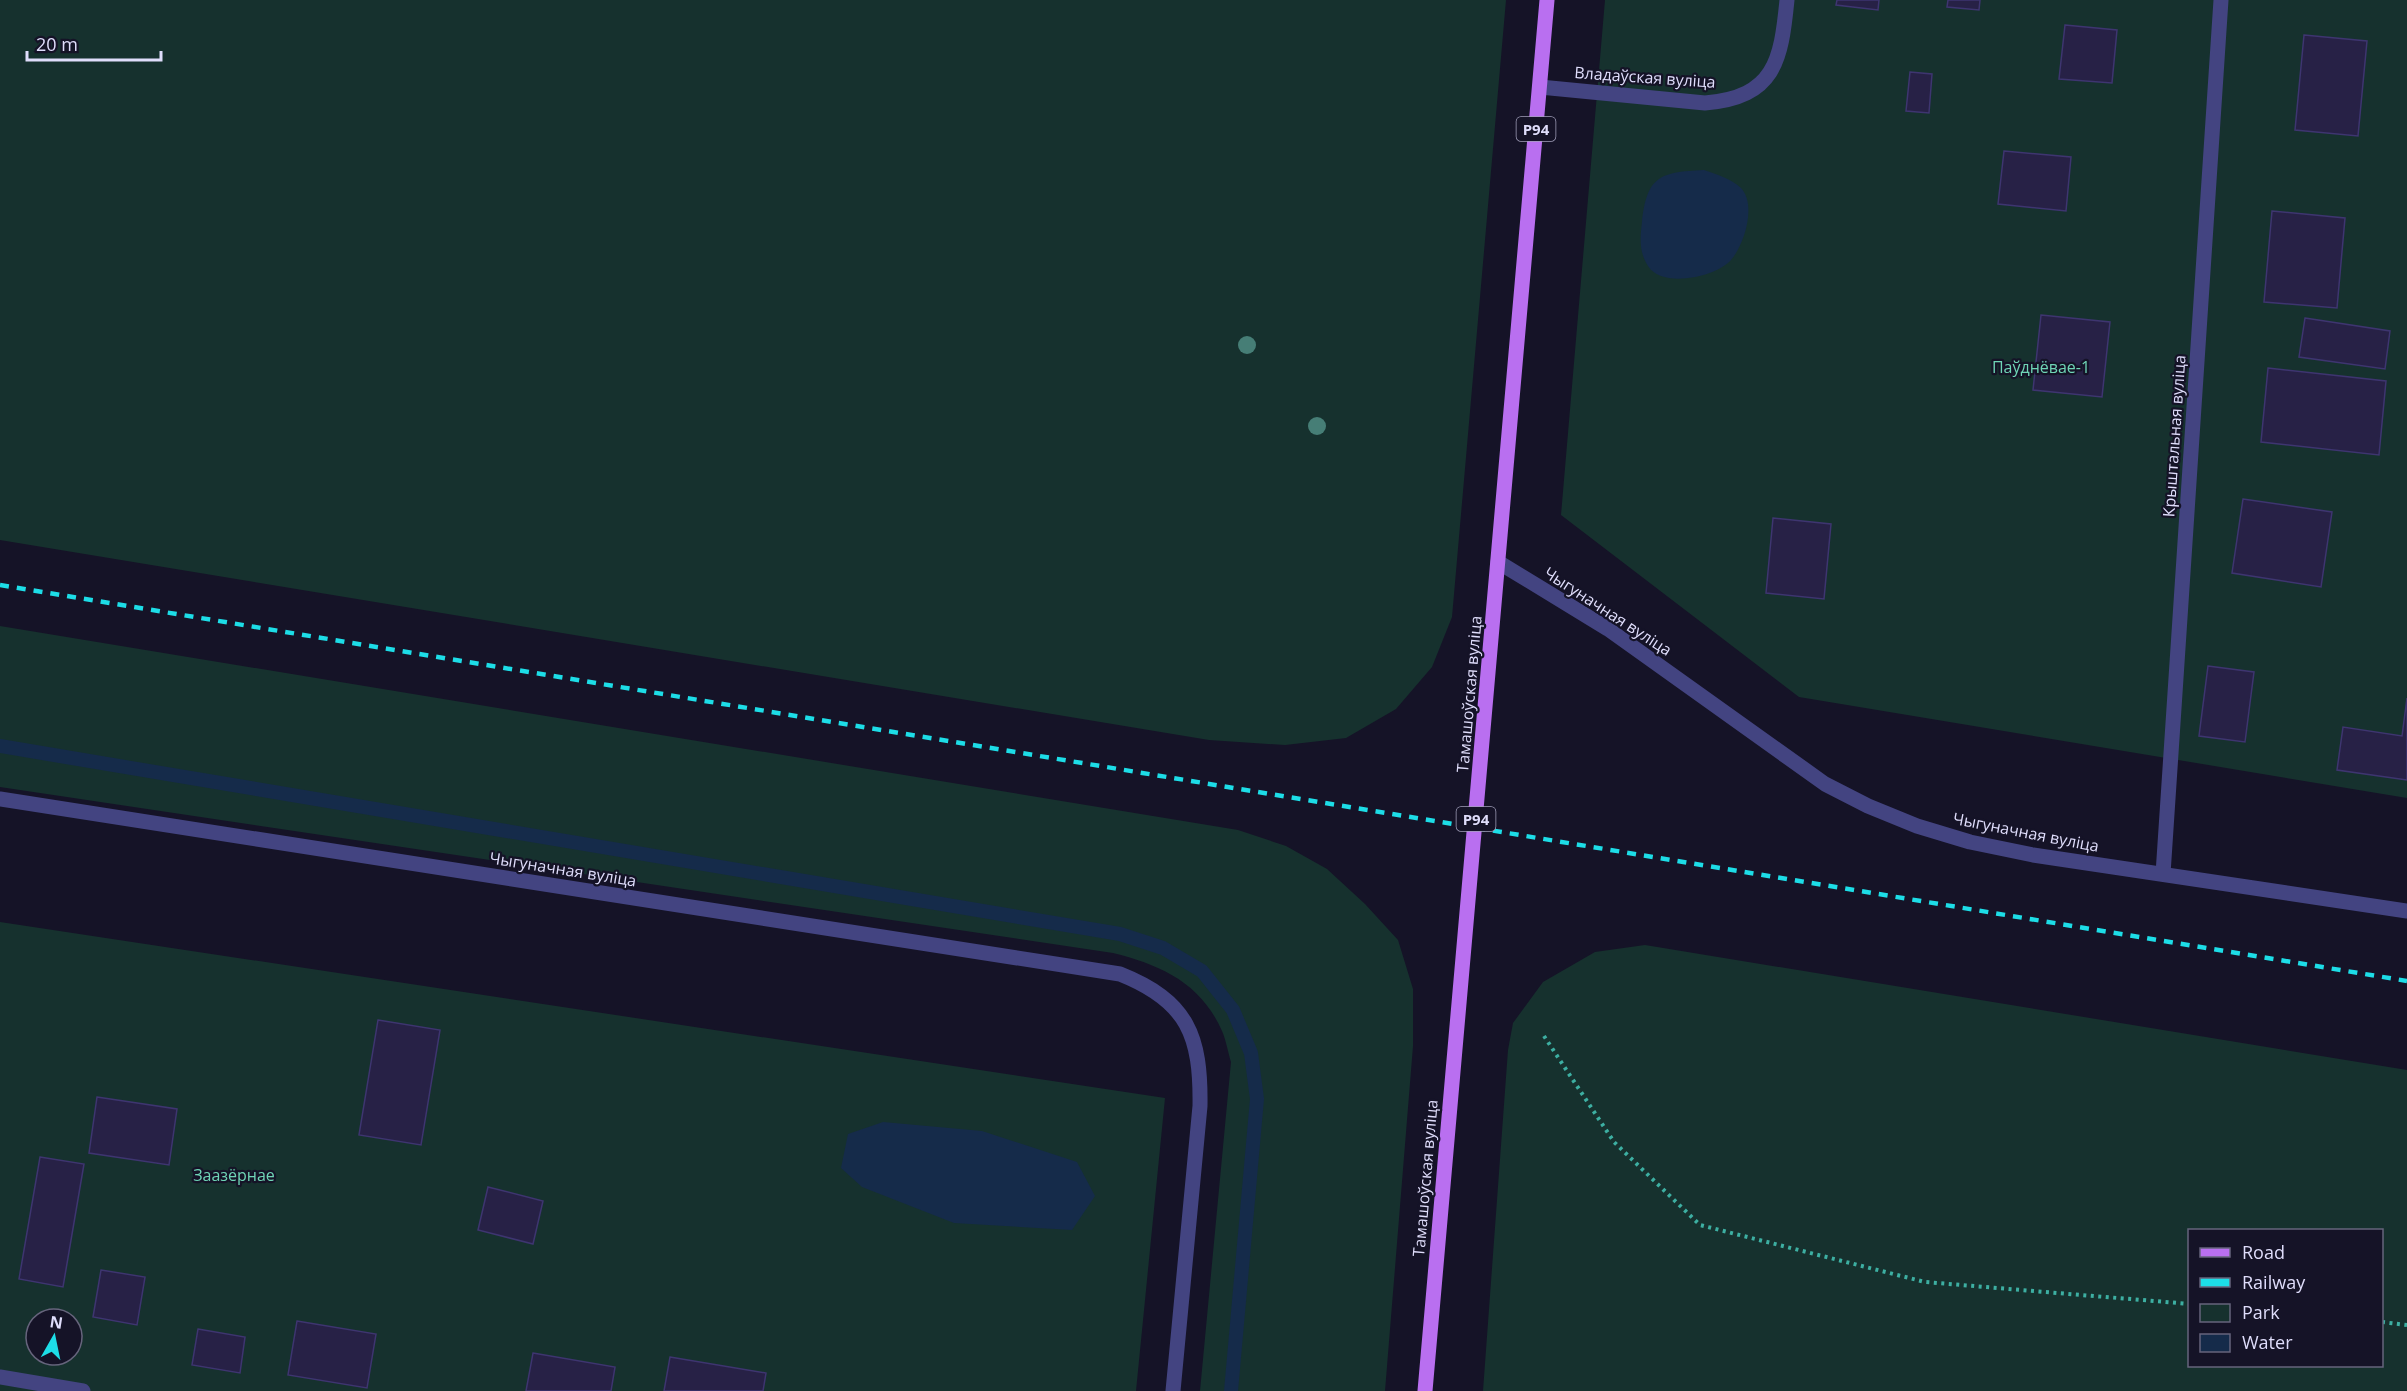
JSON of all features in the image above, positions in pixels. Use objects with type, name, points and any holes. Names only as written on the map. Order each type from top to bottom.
[{"type":"main road","name":"Тамашоўская вуліца","points":[[1425,1391],[1547,0]]},
{"type":"lane","name":"Владаўская вуліца","points":[[1540,87],[1705,103],[1727,101],[1750,92],[1768,76],[1779,54],[1787,0]]},
{"type":"lane","name":"Крыштальная вуліца","points":[[2163,874],[2222,0]]},
{"type":"lane","name":"Чыгуначная вуліца","points":[[1498,562],[1608,629],[1825,784],[1868,806],[1917,826],[1970,842],[2033,855],[2407,911]]},
{"type":"lane","name":"Чыгуначная вуліца","points":[[0,799],[1120,974],[1145,984],[1167,999],[1184,1020],[1195,1046],[1200,1074],[1200,1106],[1173,1391]]},
{"type":"lane","points":[[0,1377],[83,1391]]},
{"type":"path","points":[[1544,1036],[1614,1142],[1700,1225],[1925,1282],[2188,1304]]},
{"type":"path","points":[[2383,1322],[2407,1325]]},
{"type":"green space","points":[[0,0],[1506,0],[1452,617],[1432,667],[1396,709],[1346,738],[1285,745],[1209,740],[0,540]]},
{"type":"green space","name":"Паўднёвае-1","points":[[1605,0],[2407,0],[2407,798],[1799,697],[1561,515]]},
{"type":"green space","points":[[0,626],[1238,830],[1286,846],[1327,869],[1365,904],[1398,940],[1413,989],[1413,1046],[1385,1391],[1200,1391],[1231,1062],[1222,1031],[1213,1014],[1203,1000],[1178,978],[1147,963],[1113,953],[0,787]]},
{"type":"green space","name":"Заазёрнае","points":[[0,922],[1165,1098],[1136,1391],[0,1391]]},
{"type":"green space","points":[[1645,945],[2407,1070],[2407,1391],[1483,1391],[1508,1050],[1513,1023],[1543,982],[1595,952]]},
{"type":"water","points":[[1704,170],[1733,182],[1746,195],[1747,225],[1740,245],[1731,260],[1724,266],[1702,275],[1676,279],[1655,273],[1645,261],[1641,239],[1644,207],[1652,186],[1666,175]]},
{"type":"water","points":[[883,1122],[982,1131],[1077,1162],[1095,1196],[1072,1230],[954,1223],[862,1187],[841,1168],[848,1134]]},
{"type":"building","points":[[1837,0],[1879,0],[1878,10],[1836,5]]},
{"type":"building","points":[[1948,0],[1980,0],[1979,10],[1947,7]]},
{"type":"building","points":[[2065,25],[2117,30],[2112,83],[2059,79]]},
{"type":"building","points":[[2304,35],[2367,41],[2358,136],[2295,130]]},
{"type":"building","points":[[1910,72],[1932,74],[1929,113],[1906,111]]},
{"type":"building","points":[[2004,151],[2071,157],[2066,211],[1998,204]]},
{"type":"building","points":[[2272,211],[2345,218],[2337,308],[2264,302]]},
{"type":"building","points":[[2041,315],[2110,322],[2102,397],[2033,390]]},
{"type":"building","points":[[2305,318],[2390,331],[2385,369],[2299,357]]},
{"type":"building","points":[[2268,368],[2386,381],[2379,455],[2261,442]]},
{"type":"building","points":[[2243,499],[2332,512],[2321,587],[2232,573]]},
{"type":"building","points":[[1773,518],[1831,524],[1824,599],[1766,593]]},
{"type":"building","points":[[2208,666],[2254,672],[2245,742],[2199,736]]},
{"type":"building","points":[[2407,698],[2407,780],[2337,770],[2343,727],[2402,736]]},
{"type":"building","points":[[378,1020],[440,1030],[421,1145],[359,1135]]},
{"type":"building","points":[[97,1097],[177,1109],[169,1165],[89,1153]]},
{"type":"building","points":[[40,1157],[84,1164],[63,1287],[19,1279]]},
{"type":"building","points":[[488,1187],[543,1201],[533,1244],[478,1230]]},
{"type":"building","points":[[101,1270],[145,1277],[137,1325],[93,1317]]},
{"type":"building","points":[[297,1321],[376,1334],[367,1388],[288,1375]]},
{"type":"building","points":[[198,1329],[245,1337],[240,1373],[192,1365]]},
{"type":"building","points":[[533,1353],[615,1367],[611,1391],[526,1391]]},
{"type":"building","points":[[670,1357],[766,1373],[763,1391],[664,1391]]},
{"type":"waterway","points":[[0,746],[1120,934],[1163,948],[1202,971],[1233,1010],[1251,1053],[1257,1099],[1231,1391]]},
{"type":"railway","points":[[0,585],[2407,981]]}]
